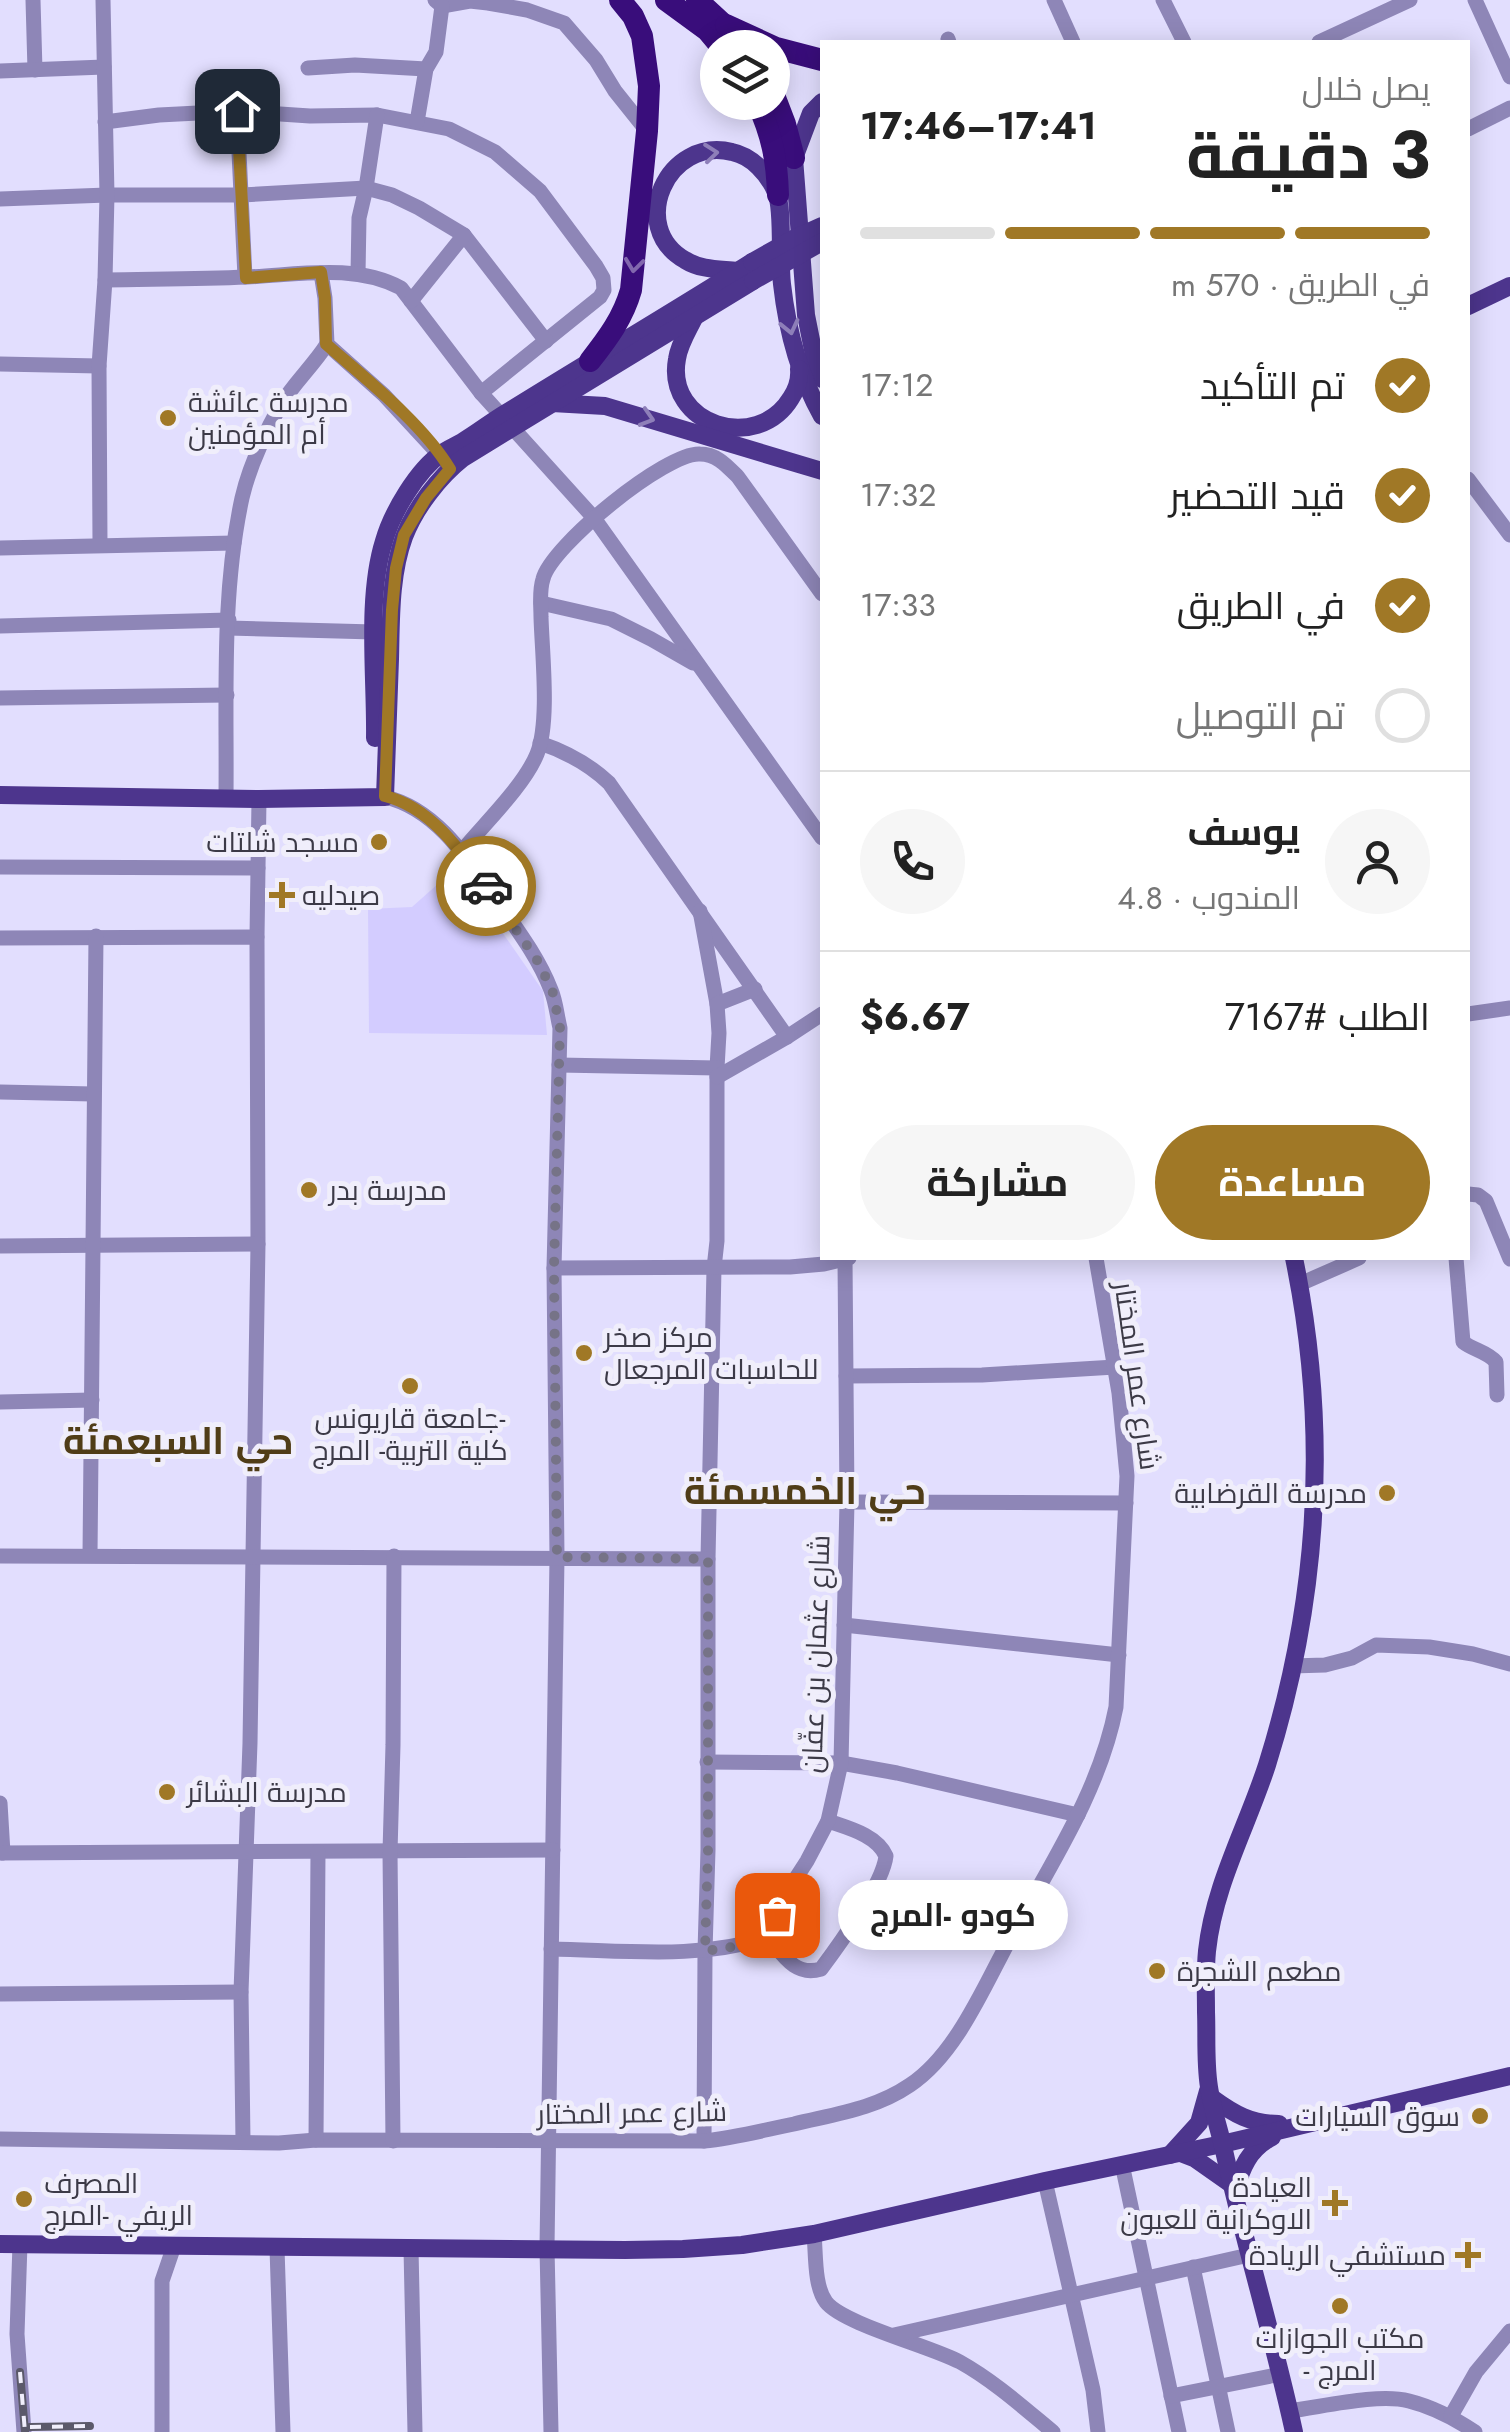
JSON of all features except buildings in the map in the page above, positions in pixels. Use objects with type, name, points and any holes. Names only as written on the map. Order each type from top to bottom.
[{"type":"highway","points":[[590,362],[625,312],[631,290],[648,131],[649,86],[642,36],[620,0]]},
{"type":"highway","points":[[666,0],[707,30],[720,23]]},
{"type":"highway","points":[[697,0],[720,23],[776,48],[820,59]]},
{"type":"highway","points":[[765,120],[777,161],[778,195]]},
{"type":"highway","points":[[783,120],[794,158]]},
{"type":"main road","points":[[820,104],[811,113],[794,158],[806,315],[820,372]]},
{"type":"main road","points":[[695,316],[676,360],[678,382],[696,413],[711,423],[744,429],[775,417],[796,392],[800,377],[782,283],[778,195],[756,163],[743,155],[718,150],[694,154],[664,183],[658,197],[659,227],[664,239],[683,260],[699,267],[748,271]]},
{"type":"main road","points":[[508,421],[552,402],[695,316],[748,271],[793,239],[820,227]]},
{"type":"main road","points":[[380,797],[374,632],[378,574],[391,520],[421,474],[508,421],[590,362],[748,271],[820,243]]},
{"type":"main road","points":[[1470,291],[1510,272]]},
{"type":"main road","points":[[1470,305],[1510,286]]},
{"type":"main road","points":[[806,315],[820,335]]},
{"type":"main road","points":[[799,363],[820,411]]},
{"type":"main road","points":[[552,402],[605,406],[820,470]]},
{"type":"main road","points":[[380,797],[396,568],[404,535],[445,461]]},
{"type":"main road","points":[[0,796],[380,797]]},
{"type":"main road","points":[[1294,1260],[1311,1361],[1315,1490],[1308,1586],[1268,1763],[1211,1924],[1205,1990],[1210,2092],[1294,2432]]},
{"type":"main road","points":[[0,2244],[683,2250],[742,2245],[814,2234],[1510,2076]]},
{"type":"main road","points":[[1210,2092],[1242,2119],[1292,2127]]},
{"type":"main road","points":[[1175,2154],[1200,2123],[1210,2092]]},
{"type":"main road","points":[[1232,2190],[1260,2143],[1292,2127]]},
{"type":"main road","points":[[1175,2154],[1194,2158],[1232,2190]]},
{"type":"street","points":[[33,0],[34,70]]},
{"type":"street","points":[[100,544],[99,366],[107,195],[103,0]]},
{"type":"street","points":[[1054,0],[1072,40]]},
{"type":"street","points":[[1163,0],[1183,40]]},
{"type":"street","points":[[1323,40],[1410,0]]},
{"type":"street","points":[[1476,0],[1510,78]]},
{"type":"street","points":[[417,122],[426,69],[436,52],[439,3],[470,1],[527,10],[564,23],[648,131]]},
{"type":"street","points":[[308,68],[355,64],[426,69]]},
{"type":"street","points":[[0,72],[104,67]]},
{"type":"street","points":[[1470,128],[1510,108]]},
{"type":"street","points":[[106,122],[237,111],[310,116],[377,114],[449,130],[494,152],[540,190],[596,266],[604,290],[481,393]]},
{"type":"street","points":[[237,111],[246,278]]},
{"type":"street","points":[[358,274],[359,218],[377,114]]},
{"type":"street","points":[[0,199],[242,195],[366,188],[392,195],[464,235],[546,342]]},
{"type":"street","points":[[411,301],[464,235]]},
{"type":"street","points":[[106,280],[246,278],[321,272],[358,274],[401,288],[481,393],[594,518],[820,835]]},
{"type":"street","points":[[226,797],[228,624],[234,543],[243,494],[260,448],[281,406],[326,344],[321,272]]},
{"type":"street","points":[[326,344],[384,396],[445,461]]},
{"type":"street","points":[[0,364],[99,366]]},
{"type":"street","points":[[462,851],[522,779],[540,743],[541,584],[546,569],[594,518],[660,468],[683,455],[702,453],[722,460],[820,591]]},
{"type":"street","points":[[1470,482],[1510,535]]},
{"type":"street","points":[[0,548],[234,543]]},
{"type":"street","points":[[541,602],[612,619],[702,669]]},
{"type":"street","points":[[0,626],[228,624],[374,632]]},
{"type":"street","points":[[0,698],[228,695]]},
{"type":"street","points":[[540,743],[574,756],[609,783],[788,1037]]},
{"type":"street","points":[[380,797],[402,800],[462,851],[539,963],[553,993],[560,1028],[554,1268],[557,1557],[548,2248],[552,2432]]},
{"type":"street","points":[[243,2142],[241,1992],[250,1743],[258,1244],[260,799]]},
{"type":"street","points":[[0,867],[258,868]]},
{"type":"street","points":[[700,911],[718,1004],[719,1032],[718,1242],[714,1268],[708,1559],[704,2141]]},
{"type":"street","points":[[90,1555],[96,936]]},
{"type":"street","points":[[0,938],[257,937]]},
{"type":"street","points":[[718,1004],[754,989]]},
{"type":"street","points":[[1470,1014],[1510,1008]]},
{"type":"street","points":[[559,1065],[717,1072],[788,1037],[820,1015]]},
{"type":"street","points":[[0,1092],[93,1094]]},
{"type":"street","points":[[1470,1194],[1486,1201],[1510,1259]]},
{"type":"street","points":[[0,1246],[258,1244]]},
{"type":"street","points":[[554,1268],[714,1268],[824,1264],[839,1260]]},
{"type":"street","name":"شارع عثمان بن عفّان","points":[[768,1938],[787,1892],[828,1821],[841,1762],[847,1260]]},
{"type":"street","name":"شارع عمر المختار","points":[[0,2139],[279,2143],[704,2141],[870,2106],[924,2074],[938,2062],[967,2017],[1078,1815],[1111,1732],[1116,1706],[1128,1476],[1096,1260]]},
{"type":"street","points":[[1300,1284],[1354,1260]]},
{"type":"street","points":[[1456,1260],[1463,1342],[1496,1362],[1497,1395]]},
{"type":"street","points":[[846,1376],[982,1375],[1114,1368]]},
{"type":"street","points":[[0,1402],[92,1400]]},
{"type":"street","points":[[847,1502],[1126,1503]]},
{"type":"street","points":[[0,1556],[708,1559]]},
{"type":"street","points":[[393,2141],[390,1852],[394,1556]]},
{"type":"street","points":[[844,1625],[1119,1655]]},
{"type":"street","points":[[1292,1666],[1325,1666],[1376,1645],[1429,1647],[1510,1664]]},
{"type":"street","points":[[707,1762],[841,1762],[1078,1815]]},
{"type":"street","points":[[0,1803],[2,1853],[554,1850]]},
{"type":"street","points":[[552,1949],[705,1951],[768,1938],[787,1962],[797,1968],[808,1972],[822,1969],[881,1874],[886,1856],[880,1845],[828,1821]]},
{"type":"street","points":[[316,2140],[318,1852]]},
{"type":"street","points":[[0,1994],[241,1992]]},
{"type":"street","points":[[1122,2164],[1179,2432]]},
{"type":"street","points":[[1045,2181],[1094,2390],[1098,2432]]},
{"type":"street","points":[[814,2234],[819,2280],[828,2306],[964,2364],[1053,2432]]},
{"type":"street","points":[[20,2244],[17,2334],[24,2432]]},
{"type":"street","points":[[162,2432],[162,2280],[174,2246]]},
{"type":"street","points":[[277,2248],[283,2432]]},
{"type":"street","points":[[411,2249],[415,2432]]},
{"type":"street","points":[[894,2335],[1249,2255]]},
{"type":"street","points":[[1193,2268],[1228,2432]]},
{"type":"street","points":[[1450,2416],[1476,2372],[1510,2331]]},
{"type":"street","points":[[1171,2396],[1281,2374]]},
{"type":"street","points":[[1289,2411],[1388,2398],[1410,2401],[1450,2416],[1474,2432]]},
{"type":"shaded area","points":[[457,867],[543,991],[547,1035],[369,1033],[368,909],[412,907]]},
{"type":"railway","points":[[20,2372],[25,2432]]},
{"type":"railway","points":[[30,2427],[90,2426]]},
{"type":"way so far","points":[[486,886],[539,963],[553,993],[560,1028],[554,1215],[557,1557],[708,1559],[705,1951],[768,1938],[777,1915]]},
{"type":"place","name":"مدرسة عائشة أم المؤمنين","points":[[168,418]]},
{"type":"place","name":"مسجد شلتات","points":[[379,842]]},
{"type":"place","name":"صيدليه","points":[[282,895]]},
{"type":"place","name":"مدرسة بدر","points":[[309,1190]]},
{"type":"place","name":"مركز صخر للحاسبات المرجعال","points":[[584,1353]]},
{"type":"place","name":"جامعة قاريونس- كلية التربية- المرج","points":[[410,1386]]},
{"type":"place","name":"مدرسة القرضابية","points":[[1387,1493]]},
{"type":"place","name":"مدرسة البشائر","points":[[167,1792]]},
{"type":"place","name":"كودو -المرج","points":[[777,1915]]},
{"type":"place","name":"مطعم الشجرة","points":[[1157,1971]]},
{"type":"place","name":"سوق السيارات","points":[[1480,2116]]},
{"type":"place","name":"المصرف الريفي -المرج","points":[[24,2199]]},
{"type":"place","name":"العيادة الاوكرانية للعيون","points":[[1335,2203]]},
{"type":"place","name":"مستشفي الريادة","points":[[1468,2255]]},
{"type":"place","name":"مكتب الجوازات - المرج","points":[[1340,2306]]},
{"type":"district","name":"حي السبعمئة","points":[[178,1440]]},
{"type":"district","name":"حي الخمسمئة","points":[[805,1490]]},
{"type":"route","points":[[237,111],[246,278],[321,272],[326,344],[384,396],[450,469],[426,498],[404,535],[396,568],[385,796],[402,800],[433,823],[462,851],[486,886]]}]
